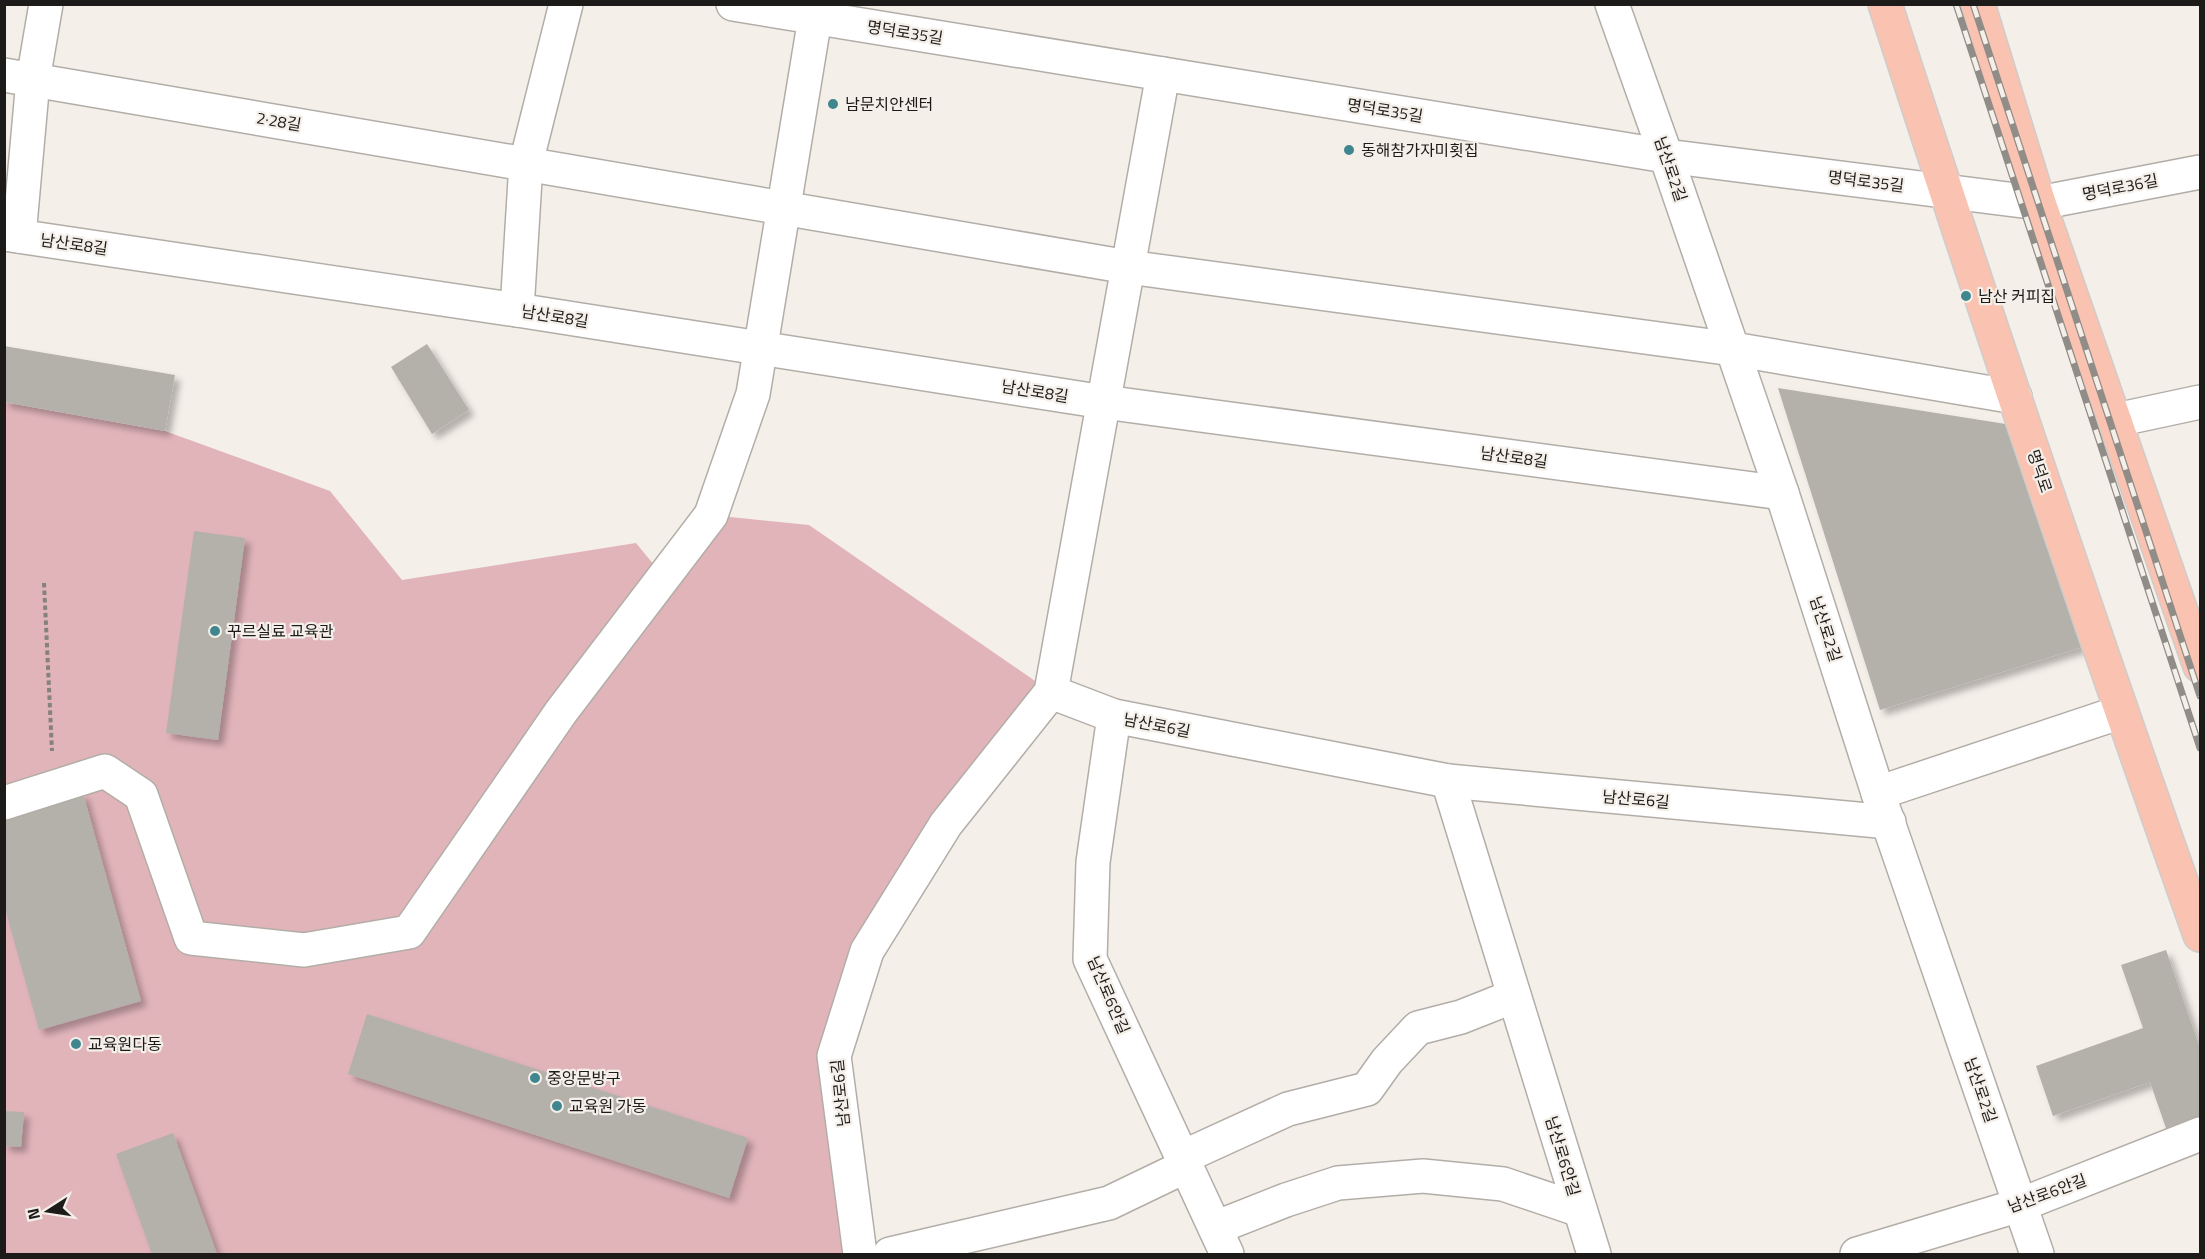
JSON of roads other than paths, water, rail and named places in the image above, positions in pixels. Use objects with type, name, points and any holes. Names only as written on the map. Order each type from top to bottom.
[{"type":"main road","name":"명덕로","points":[[1886,4],[2014,397],[2200,935]]},
{"type":"main road","points":[[1978,4],[2039,203],[2200,666]]},
{"type":"street","points":[[12,235],[19,77],[46,4]]},
{"type":"street","points":[[517,310],[526,163],[566,4]]},
{"type":"street","name":"명덕로35길","points":[[733,4],[1666,156],[2039,203]]},
{"type":"street","name":"남산로2길","points":[[1612,4],[1782,493],[1883,807],[2037,1254]]},
{"type":"street","points":[[4,803],[105,771],[141,795],[191,938],[304,950],[409,932],[561,712],[711,514],[753,394],[814,18]]},
{"type":"street","points":[[1051,692],[1163,74]]},
{"type":"street","name":"2·28길","points":[[19,77],[1128,267],[1732,349],[2014,397]]},
{"type":"street","name":"명덕로36길","points":[[2039,203],[2200,172]]},
{"type":"street","name":"남산로8길","points":[[12,235],[517,310],[1104,402],[1782,493]]},
{"type":"street","points":[[2116,420],[2200,402]]},
{"type":"street","name":"남산로6길","points":[[860,1254],[834,1056],[867,951],[946,824],[1051,692],[1114,716],[1448,781],[1883,807]]},
{"type":"street","points":[[1883,807],[2121,712]]},
{"type":"street","name":"남산로6안길","points":[[1114,716],[1093,862],[1090,959],[1221,1241]]},
{"type":"street","name":"남산로6안길","points":[[1448,781],[1594,1254]]},
{"type":"street","points":[[890,1254],[1109,1203],[1288,1109],[1366,1089],[1387,1061],[1418,1028],[1461,1017],[1514,996]]},
{"type":"street","name":"남산로6안길","points":[[1857,1254],[2020,1205],[2200,1134]]},
{"type":"street","points":[[1221,1241],[1286,1200],[1338,1183],[1423,1176],[1503,1184],[1580,1210]]},
{"type":"railway","points":[[1956,4],[2200,748]]},
{"type":"railway","points":[[1973,4],[2200,696]]},
{"type":"place","name":"남문치안센터","points":[[833,104]]},
{"type":"place","name":"동해참가자미횟집","points":[[1349,150]]},
{"type":"place","name":"남산 커피집","points":[[1966,296]]},
{"type":"place","name":"꾸르실료 교육관","points":[[215,631]]},
{"type":"place","name":"교육원다동","points":[[76,1044]]},
{"type":"place","name":"중앙문방구","points":[[535,1078]]},
{"type":"place","name":"교육원 가동","points":[[557,1106]]}]
